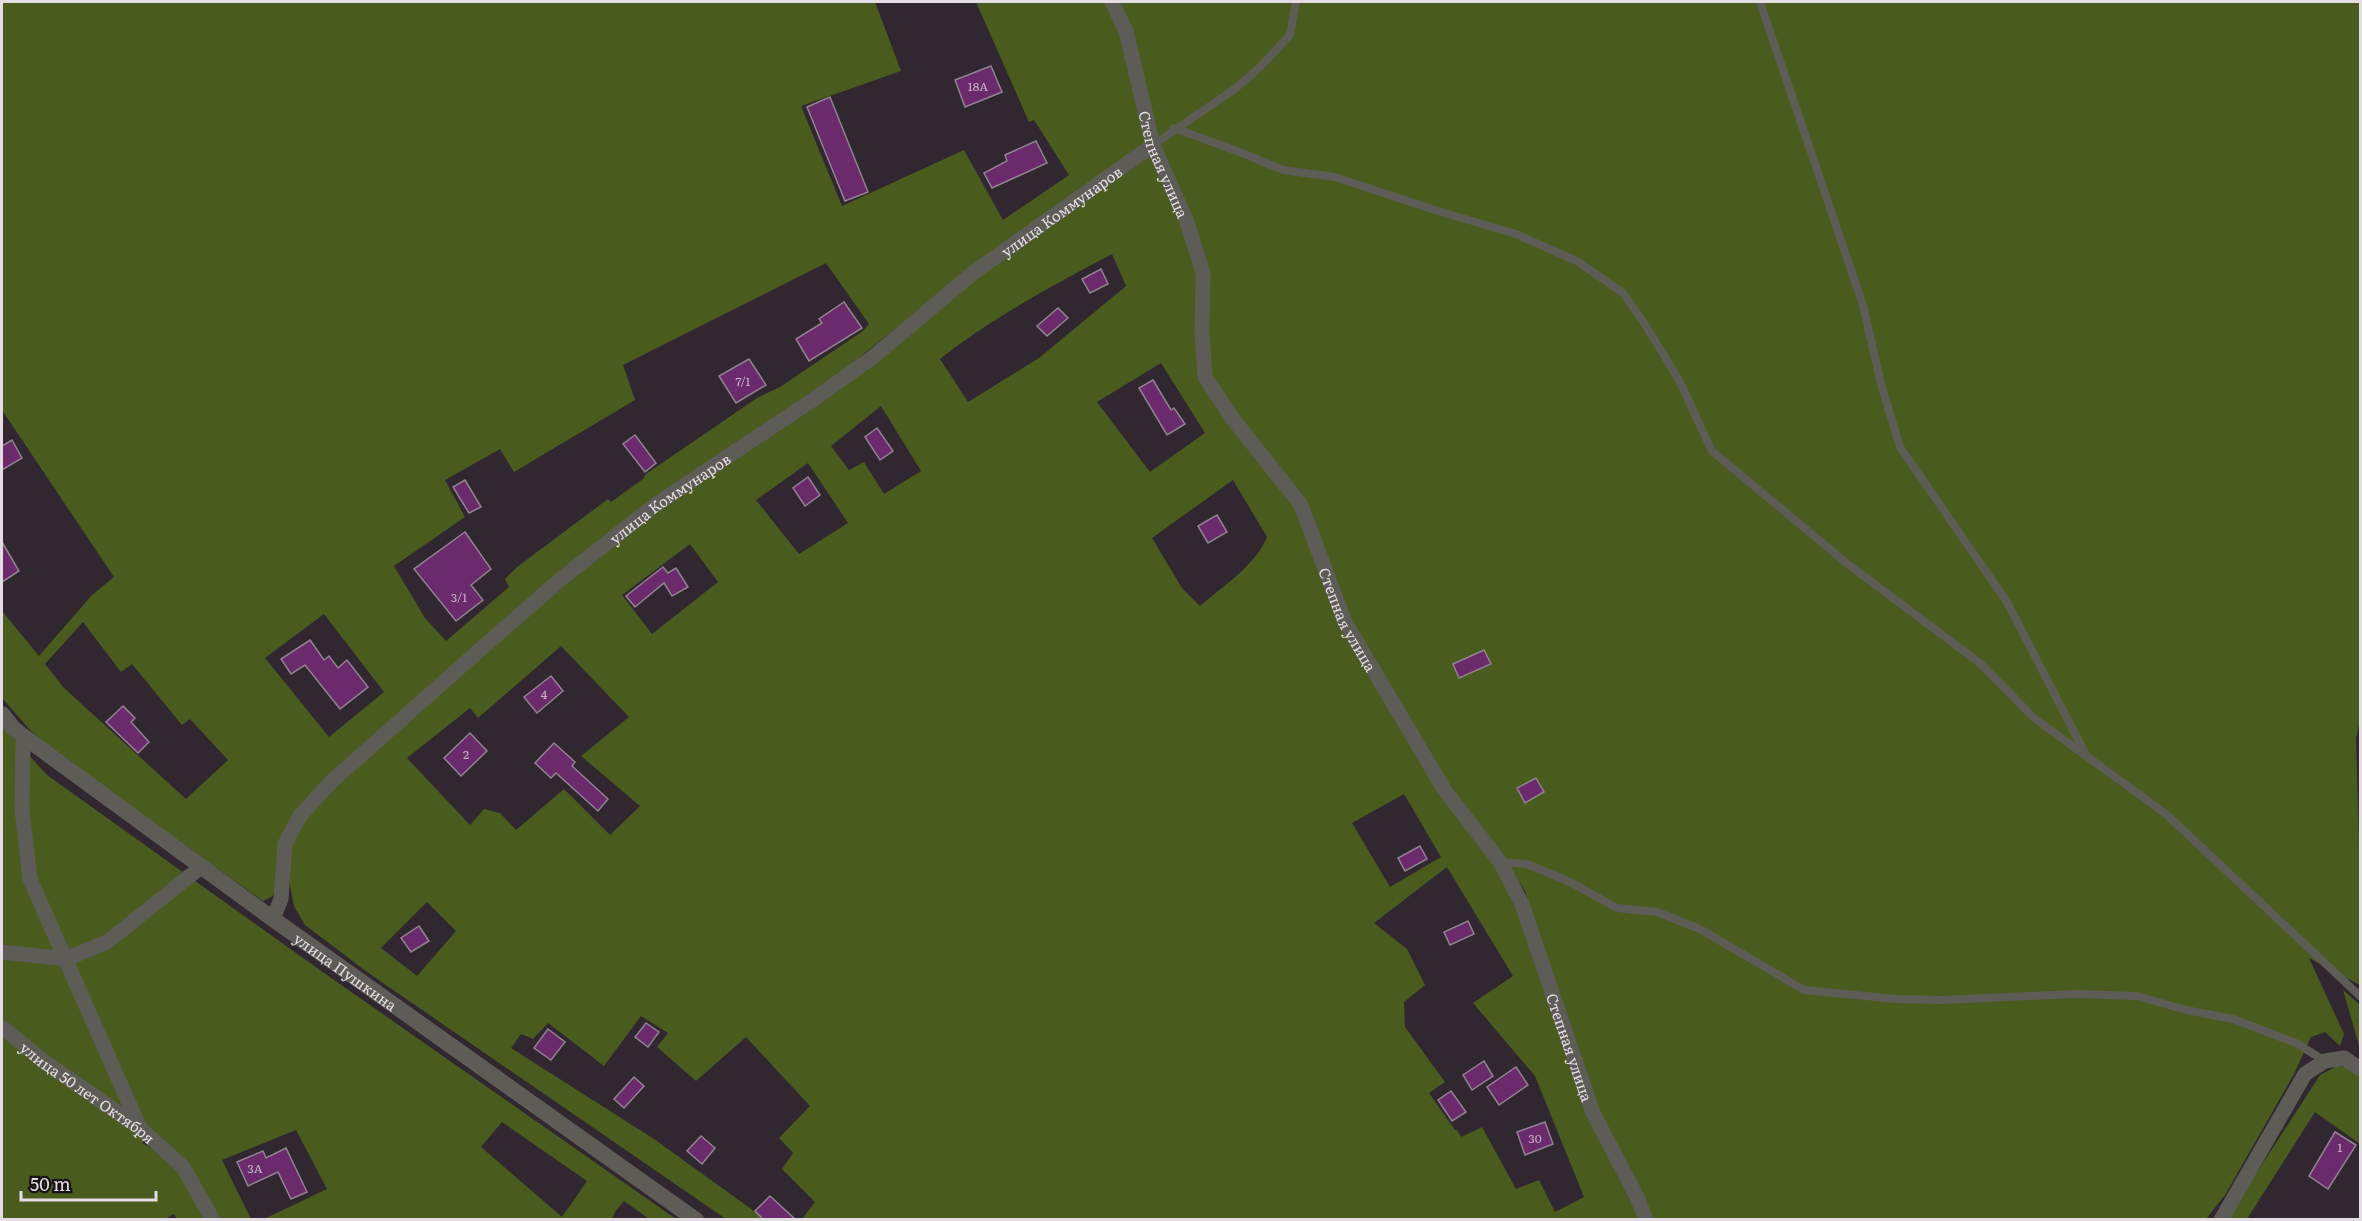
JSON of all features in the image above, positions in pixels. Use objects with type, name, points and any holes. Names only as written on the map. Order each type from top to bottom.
[{"type":"street","name":"Степная улица","points":[[1112,2],[1126,31],[1153,144],[1187,222],[1203,273],[1202,334],[1205,377],[1233,418],[1301,505],[1345,622],[1444,789],[1500,862],[1522,904],[1593,1113],[1637,1197],[1646,1220]]},
{"type":"street","name":"улица Коммунаров","points":[[273,919],[281,899],[285,844],[300,816],[331,782],[474,655],[561,579],[655,505],[854,371],[973,273],[1153,144]]},
{"type":"street","name":"улица Пушкина","points":[[2,714],[12,731],[696,1220]]},
{"type":"street","points":[[12,731],[30,879],[140,1128]]},
{"type":"street","points":[[2,952],[66,959],[107,942],[201,867]]},
{"type":"street","name":"улица 50 лет Октября","points":[[2,1027],[42,1060],[140,1128],[183,1167],[213,1220]]},
{"type":"street","points":[[2221,1220],[2305,1074],[2325,1061],[2344,1058],[2361,1069]]},
{"type":"lane","points":[[1153,144],[1236,88],[1261,66],[1290,35],[1296,2]]},
{"type":"lane","points":[[1760,2],[1863,305],[1881,384],[1900,447],[2007,602],[2087,758]]},
{"type":"lane","points":[[1174,128],[1283,170],[1335,177],[1438,212],[1516,234],[1577,261],[1623,293],[1679,380],[1712,450],[1849,565],[1981,664],[2034,718],[2166,814],[2361,996]]},
{"type":"lane","points":[[1500,862],[1527,864],[1570,882],[1617,908],[1657,912],[1700,929],[1804,990],[1896,999],[1942,1000],[2075,993],[2137,996],[2186,1010],[2234,1018],[2296,1043],[2325,1061]]},
{"type":"green space","points":[[2,2],[875,2],[901,71],[801,106],[842,206],[964,150],[1003,220],[1069,175],[1034,120],[1029,122],[976,2],[2360,2],[2360,720],[2356,739],[2360,985],[2309,958],[2344,1034],[2340,1046],[2325,1032],[2311,1037],[2294,1074],[2225,1195],[2206,1219],[1654,1219],[1605,1127],[1587,1083],[1525,891],[1482,827],[1444,777],[1357,633],[1300,516],[1348,640],[1500,874],[1521,919],[1641,1219],[802,1219],[815,1202],[782,1169],[793,1153],[779,1138],[810,1106],[746,1037],[696,1081],[657,1047],[668,1033],[641,1016],[604,1066],[548,1023],[533,1039],[521,1034],[511,1048],[654,1139],[765,1219],[726,1219],[367,972],[305,925],[294,906],[288,876],[290,847],[304,818],[335,786],[476,659],[659,508],[821,403],[937,295],[829,382],[657,497],[300,806],[273,896],[263,901],[65,760],[31,731],[2,698],[2,611],[39,656],[92,595],[114,577],[2,410]],"holes":[[[1112,254],[1126,286],[1039,358],[968,402],[940,359],[1001,316]],[[826,263],[869,324],[863,331],[780,387],[757,398],[646,474],[643,479],[611,502],[608,499],[517,567],[505,579],[509,587],[446,641],[425,618],[394,566],[465,517],[445,480],[500,449],[514,472],[635,400],[623,365]],[[1161,363],[1205,433],[1150,472],[1097,402]],[[881,406],[921,471],[884,494],[864,462],[849,470],[831,446]],[[808,463],[848,523],[799,554],[756,500]],[[1233,480],[1267,537],[1247,566],[1200,606],[1182,588],[1152,538]],[[690,544],[718,582],[652,634],[622,595]],[[324,614],[384,692],[329,737],[265,658]],[[83,622],[121,672],[132,664],[182,725],[190,719],[228,760],[186,799],[64,688],[45,664]],[[561,646],[629,717],[581,756],[640,806],[610,835],[564,789],[516,830],[500,813],[484,809],[470,825],[407,758],[470,708],[478,718]],[[1404,794],[1441,857],[1390,887],[1352,823]],[[1447,867],[1513,976],[1473,1003],[1535,1076],[1584,1197],[1555,1212],[1539,1180],[1516,1189],[1482,1127],[1461,1137],[1455,1130],[1429,1093],[1445,1082],[1405,1027],[1404,1002],[1425,985],[1407,949],[1374,923]],[[427,902],[456,931],[417,976],[381,948]]]},
{"type":"green space","points":[[2,726],[47,775],[317,968],[676,1219],[649,1219],[624,1201],[612,1219],[264,1219],[327,1189],[296,1130],[222,1160],[251,1219],[221,1219],[155,1134],[142,1143],[154,1150],[173,1167],[206,1219],[177,1219],[174,1214],[163,1220],[2,1219]],"holes":[[[502,1122],[587,1181],[562,1217],[481,1147]]]},
{"type":"green space","points":[[2343,990],[2360,1005],[2360,1049]]},
{"type":"green space","points":[[2337,1066],[2348,1067],[2360,1077],[2360,1144],[2315,1112],[2247,1219],[2226,1220],[2320,1075]]},
{"type":"building","points":[[991,66],[1002,92],[965,107],[955,80]]},
{"type":"building","points":[[830,97],[868,192],[845,201],[807,107]]},
{"type":"building","points":[[1036,141],[1047,163],[992,188],[984,173],[1007,161],[1005,155]]},
{"type":"building","points":[[1101,269],[1108,284],[1090,293],[1082,279]]},
{"type":"building","points":[[844,302],[862,328],[809,361],[796,339],[822,323],[819,319]]},
{"type":"building","points":[[1058,308],[1068,318],[1047,336],[1037,326]]},
{"type":"building","points":[[749,359],[766,385],[736,403],[719,376]]},
{"type":"building","points":[[1153,380],[1171,410],[1174,408],[1185,424],[1167,435],[1139,388]]},
{"type":"building","points":[[877,428],[893,451],[880,460],[865,437]]},
{"type":"building","points":[[635,435],[656,463],[645,472],[623,444]]},
{"type":"building","points":[[12,440],[22,458],[2,470],[2,446]]},
{"type":"building","points":[[808,477],[820,495],[805,506],[793,488]]},
{"type":"building","points":[[465,480],[481,507],[469,513],[453,487]]},
{"type":"building","points":[[1217,515],[1227,532],[1208,543],[1198,526]]},
{"type":"building","points":[[465,532],[491,569],[471,585],[483,600],[456,621],[414,569]]},
{"type":"building","points":[[2,542],[19,571],[2,582]]},
{"type":"building","points":[[663,567],[668,573],[676,568],[688,587],[672,596],[664,583],[635,607],[626,596]]},
{"type":"building","points":[[310,640],[324,660],[329,656],[338,668],[347,660],[368,687],[340,709],[305,665],[291,674],[281,659]]},
{"type":"building","points":[[1484,650],[1491,664],[1459,678],[1453,664]]},
{"type":"building","points":[[551,676],[563,691],[537,713],[524,697]]},
{"type":"building","points":[[123,706],[135,718],[131,722],[149,742],[138,753],[106,722]]},
{"type":"building","points":[[470,733],[487,751],[461,776],[444,758]]},
{"type":"building","points":[[554,743],[575,762],[572,766],[608,799],[598,811],[556,773],[551,778],[535,763]]},
{"type":"building","points":[[1536,778],[1544,792],[1525,803],[1517,788]]},
{"type":"building","points":[[1420,846],[1427,859],[1405,871],[1398,858]]},
{"type":"building","points":[[1468,921],[1474,934],[1450,945],[1444,932]]},
{"type":"building","points":[[419,926],[429,941],[411,952],[401,938]]},
{"type":"building","points":[[646,1023],[659,1032],[648,1047],[635,1037]]},
{"type":"building","points":[[548,1029],[565,1042],[551,1060],[534,1048]]},
{"type":"building","points":[[1484,1061],[1493,1076],[1472,1090],[1463,1075]]},
{"type":"building","points":[[1516,1067],[1528,1085],[1499,1105],[1487,1087]]},
{"type":"building","points":[[634,1077],[644,1086],[624,1108],[614,1099]]},
{"type":"building","points":[[1451,1091],[1466,1112],[1452,1121],[1438,1100]]},
{"type":"building","points":[[1545,1122],[1553,1144],[1525,1155],[1517,1132]]},
{"type":"building","points":[[2335,1132],[2356,1145],[2328,1189],[2309,1176]]},
{"type":"building","points":[[701,1136],[715,1148],[702,1164],[687,1151]]},
{"type":"building","points":[[286,1148],[307,1192],[291,1199],[278,1172],[248,1186],[237,1162],[263,1151],[266,1158]]},
{"type":"building","points":[[770,1196],[796,1220],[764,1220],[755,1211]]}]
